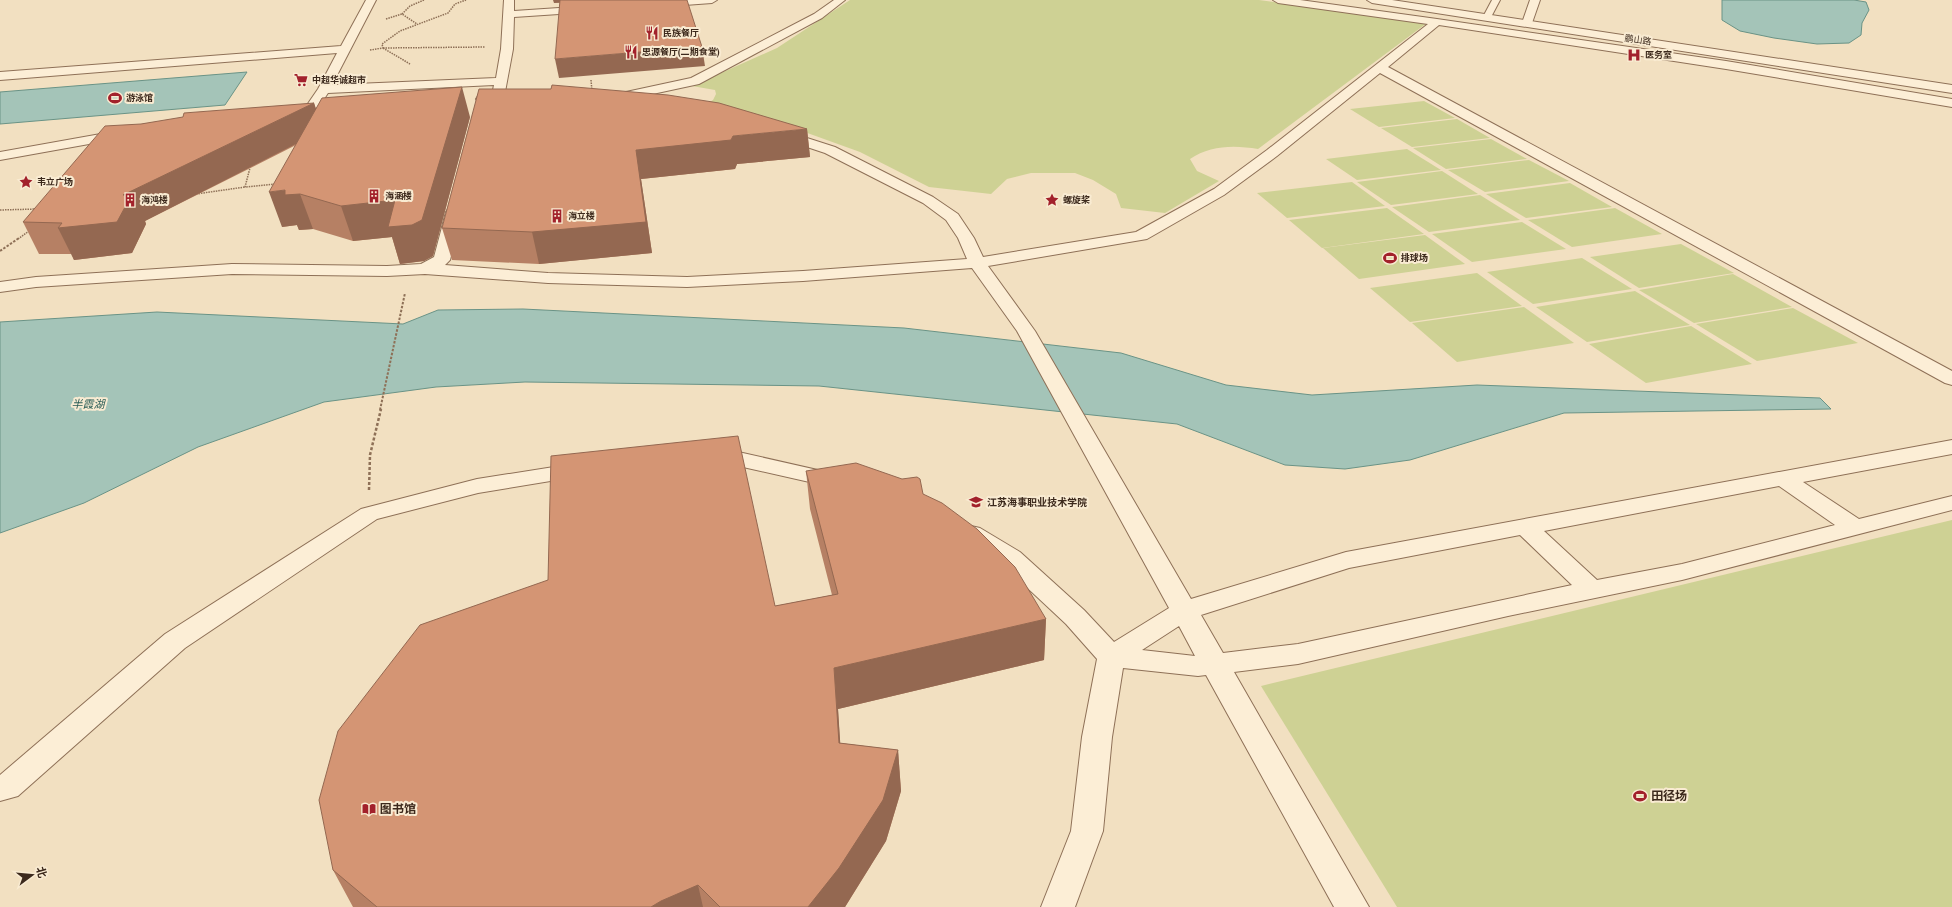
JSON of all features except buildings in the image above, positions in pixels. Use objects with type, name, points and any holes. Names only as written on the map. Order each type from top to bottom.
[{"type":"street","points":[[313,105],[324,89],[371,0]]},
{"type":"street","points":[[482,99],[499,92],[507,48],[509,0]]},
{"type":"street","points":[[650,4],[712,0]]},
{"type":"street","points":[[636,106],[606,104],[630,95],[695,81],[818,16],[840,0]]},
{"type":"street","points":[[1278,0],[1438,22],[1726,65],[1952,103]]},
{"type":"street","name":"鹏山路","points":[[1372,0],[1952,89]]},
{"type":"street","points":[[1527,23],[1535,0]]},
{"type":"street","points":[[509,14],[603,8]]},
{"type":"street","points":[[0,287],[36,282],[232,270],[387,271],[425,269],[548,278],[687,282],[803,276],[977,263],[1141,236],[1219,192],[1272,153],[1361,80],[1380,68],[1438,22]]},
{"type":"street","points":[[0,76],[343,52]]},
{"type":"street","points":[[1380,68],[1952,380]]},
{"type":"street","points":[[324,89],[501,81]]},
{"type":"street","points":[[478,115],[482,99]]},
{"type":"street","points":[[466,100],[482,99],[512,101]]},
{"type":"street","points":[[299,109],[313,105],[328,104]]},
{"type":"street","points":[[764,129],[830,150],[928,200],[952,217],[966,238],[977,263],[1026,331],[1352,907]]},
{"type":"street","points":[[0,156],[134,132]]},
{"type":"street","points":[[425,269],[442,260],[457,199]]},
{"type":"street","points":[[1058,907],[1086,831],[1097,737],[1111,657],[1184,610],[1346,560],[1952,447]]},
{"type":"street","points":[[694,459],[725,456],[860,486]]},
{"type":"street","points":[[2,792],[175,641],[369,514],[477,486],[604,467]]},
{"type":"street","points":[[1783,479],[1854,527]]},
{"type":"street","points":[[952,523],[1011,558],[1075,617],[1111,657],[1198,666],[1298,654],[1682,572],[1952,503]]},
{"type":"street","points":[[1524,526],[1592,590]]},
{"type":"lane","points":[[1487,17],[1496,0]]},
{"type":"path","points":[[356,28],[402,14],[410,6],[424,0]]},
{"type":"path","points":[[383,48],[382,44],[400,31],[448,13],[455,4],[466,0]]},
{"type":"path","points":[[402,14],[417,24]]},
{"type":"path","points":[[343,52],[383,48],[438,46],[507,48]]},
{"type":"path","points":[[383,48],[414,66]]},
{"type":"path","points":[[245,187],[249,175],[251,160]]},
{"type":"path","points":[[194,195],[245,187],[277,184]]},
{"type":"path","points":[[0,210],[43,208]]},
{"type":"path","points":[[0,251],[33,228]]},
{"type":"path","points":[[369,514],[370,455],[393,356],[403,295],[425,269]]},
{"type":"green space","points":[[850,0],[1259,0],[1427,23],[1258,149],[1223,147],[1206,151],[1190,159],[1197,171],[1219,181],[1165,213],[1121,208],[1116,194],[1093,180],[1075,173],[1031,173],[1007,179],[991,194],[929,187],[860,152],[788,126],[703,106],[713,100],[716,94],[715,90],[692,86],[777,48]]},
{"type":"green space","points":[[1424,101],[1455,118],[1379,127],[1350,109]]},
{"type":"green space","points":[[1457,119],[1490,138],[1412,147],[1381,128]]},
{"type":"green space","points":[[1491,139],[1527,159],[1446,169],[1413,148]]},
{"type":"green space","points":[[1407,149],[1441,170],[1357,180],[1326,159]]},
{"type":"green space","points":[[1529,160],[1569,181],[1485,192],[1448,170]]},
{"type":"green space","points":[[1442,171],[1478,194],[1391,205],[1357,182]]},
{"type":"green space","points":[[1352,182],[1385,206],[1287,218],[1257,193]]},
{"type":"green space","points":[[1570,183],[1612,207],[1526,218],[1486,194]]},
{"type":"green space","points":[[1480,195],[1520,220],[1429,232],[1392,207]]},
{"type":"green space","points":[[1387,208],[1424,234],[1322,248],[1289,220]]},
{"type":"green space","points":[[1615,208],[1662,234],[1572,247],[1528,220]]},
{"type":"green space","points":[[1522,222],[1566,249],[1472,262],[1432,234]]},
{"type":"green space","points":[[1425,235],[1465,264],[1359,279],[1323,248]]},
{"type":"green space","points":[[1681,244],[1734,273],[1639,288],[1590,257]]},
{"type":"green space","points":[[1582,258],[1632,289],[1533,304],[1487,272]]},
{"type":"green space","points":[[1477,273],[1522,306],[1410,322],[1370,288]]},
{"type":"green space","points":[[1733,274],[1792,307],[1694,323],[1639,290]]},
{"type":"green space","points":[[1635,291],[1690,325],[1587,342],[1536,307]]},
{"type":"green space","points":[[1524,307],[1574,343],[1457,362],[1412,323]]},
{"type":"green space","points":[[1793,308],[1858,343],[1757,361],[1696,324]]},
{"type":"green space","points":[[1691,326],[1752,364],[1646,383],[1589,344]]},
{"type":"green space","name":"田径场","points":[[1952,520],[1952,907],[1397,907],[1261,686]]},
{"type":"water","points":[[1722,0],[1854,0],[1866,2],[1869,10],[1862,23],[1861,35],[1849,43],[1817,44],[1774,38],[1740,31],[1722,20]]},
{"type":"water","name":"游泳馆","points":[[247,72],[225,105],[0,124],[0,92]]},
{"type":"water","name":"半霞湖","points":[[523,309],[904,328],[1121,353],[1226,385],[1312,395],[1477,385],[1820,398],[1831,409],[1564,413],[1410,460],[1345,469],[1285,465],[1177,424],[819,386],[525,382],[436,387],[324,402],[198,447],[84,503],[0,533],[0,322],[157,312],[403,324],[438,310]]},
{"type":"place","name":"民族餐厅","points":[[652,33]]},
{"type":"place","name":"思源餐厅(二期食堂)","points":[[631,52]]},
{"type":"place","name":"医务室","points":[[1634,55]]},
{"type":"place","name":"中超华诚超市","points":[[301,80]]},
{"type":"place","name":"游泳馆","points":[[115,98]]},
{"type":"place","name":"韦立广场","points":[[26,182]]},
{"type":"place","name":"海涵楼","points":[[374,196]]},
{"type":"place","name":"海鸿楼","points":[[130,200]]},
{"type":"place","name":"螺旋桨","points":[[1052,200]]},
{"type":"place","name":"海立楼","points":[[557,216]]},
{"type":"place","name":"排球场","points":[[1390,258]]},
{"type":"place","name":"江苏海事职业技术学院","points":[[976,502]]},
{"type":"place","name":"田径场","points":[[1640,796]]},
{"type":"place","name":"图书馆","points":[[369,809]]}]
